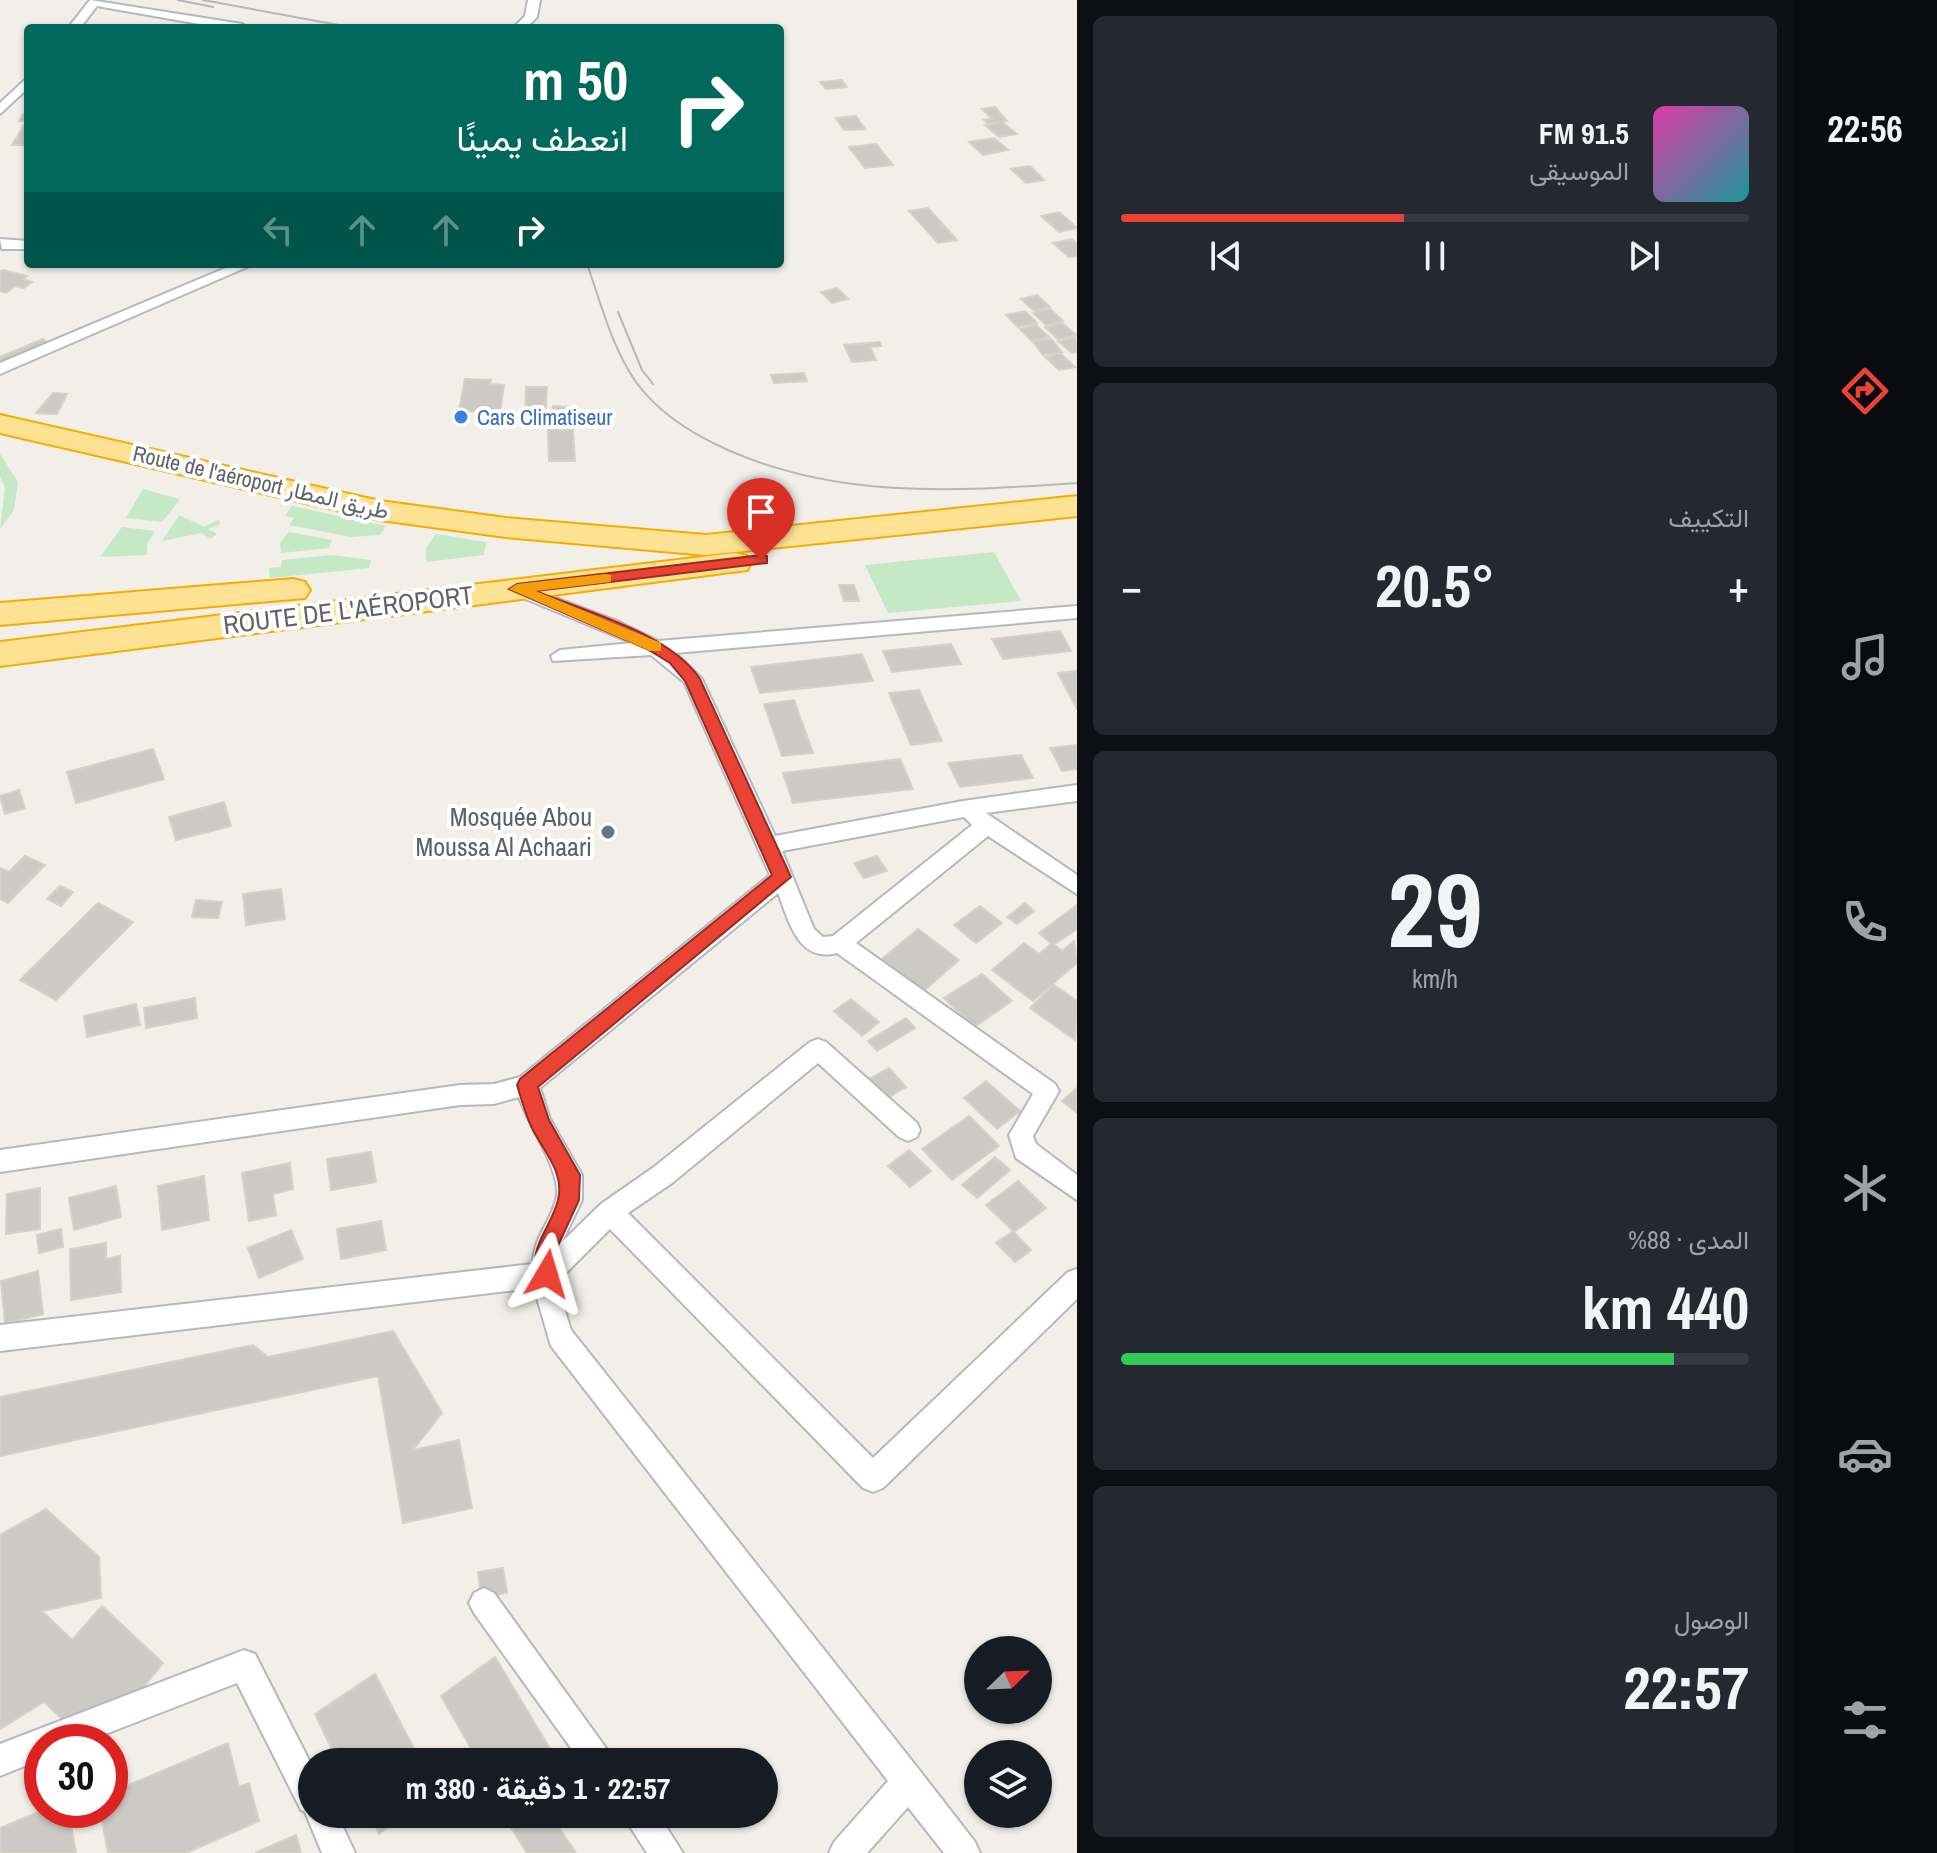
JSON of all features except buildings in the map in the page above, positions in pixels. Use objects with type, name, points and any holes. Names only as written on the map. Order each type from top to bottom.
[{"type":"highway","name":"Route de l'aéroport طريق المطار","points":[[0,424],[56,433],[335,503],[488,527],[676,540],[706,545],[1077,506]]},
{"type":"highway","name":"ROUTE DE L'AÉROPORT","points":[[0,654],[517,589],[1077,524]]},
{"type":"highway","points":[[0,614],[312,589],[706,545]]},
{"type":"highway","points":[[0,642],[180,630]]},
{"type":"street","points":[[523,24],[531,17],[534,0]]},
{"type":"street","points":[[77,24],[94,2],[219,24]]},
{"type":"street","points":[[0,110],[24,85]]},
{"type":"street","points":[[3,247],[24,245]]},
{"type":"street","points":[[0,369],[238,268]]},
{"type":"street","points":[[517,589],[653,646],[676,659],[692,679],[769,845],[807,937],[823,946],[840,943],[987,825]]},
{"type":"street","points":[[560,656],[1077,612]]},
{"type":"street","points":[[769,845],[963,809],[1077,793]]},
{"type":"street","points":[[963,809],[1077,886]]},
{"type":"street","points":[[0,1161],[460,1095],[494,1094],[527,1085],[782,877]]},
{"type":"street","points":[[840,943],[1047,1091],[1021,1135],[1025,1150],[1077,1189]]},
{"type":"street","points":[[0,1338],[547,1274],[610,1212],[663,1175],[818,1049],[908,1130]]},
{"type":"street","points":[[527,1085],[539,1122],[570,1175],[569,1200],[546,1248],[551,1317],[573,1356],[964,1853]]},
{"type":"street","points":[[610,1212],[873,1478],[1077,1281]]},
{"type":"street","points":[[484,1603],[590,1748]]},
{"type":"street","points":[[93,1724],[244,1665],[298,1771]]},
{"type":"street","points":[[0,1760],[24,1751]]},
{"type":"street","points":[[845,1853],[909,1782]]},
{"type":"street","points":[[327,1828],[339,1853]]},
{"type":"street","points":[[648,1828],[667,1853]]},
{"type":"green space","points":[[0,454],[18,482],[14,510],[0,529],[5,487],[0,477]]},
{"type":"green space","points":[[143,489],[180,499],[162,522],[126,518]]},
{"type":"green space","points":[[292,506],[386,526],[380,535],[352,537],[289,525],[294,518],[285,516]]},
{"type":"green space","points":[[179,515],[204,527],[218,520],[221,524],[208,529],[217,534],[210,539],[202,533],[162,541]]},
{"type":"green space","points":[[122,527],[155,531],[147,544],[147,555],[100,557]]},
{"type":"green space","points":[[289,532],[332,540],[329,548],[281,553],[280,543]]},
{"type":"green space","points":[[436,534],[486,542],[484,555],[426,562],[426,548]]},
{"type":"green space","points":[[994,552],[1021,601],[888,613],[865,565]]},
{"type":"green space","points":[[331,555],[371,560],[369,568],[270,578],[269,568],[281,567],[282,560]]},
{"type":"tram line","points":[[178,0],[213,7]]},
{"type":"tram line","points":[[203,0],[333,24]]},
{"type":"tram line","points":[[588,268],[614,340],[636,382],[655,404],[678,422],[728,450],[770,466],[856,485],[944,489],[1077,483]]},
{"type":"tram line","points":[[618,312],[642,370],[653,384]]},
{"type":"slow traffic","points":[[605,578],[517,589],[655,647]]},
{"type":"place","name":"Cars Climatiseur","points":[[461,417]]},
{"type":"place","name":"Mosquée Abou Moussa Al Achaari","points":[[608,832]]},
{"type":"route","points":[[547,1274],[546,1248],[569,1200],[570,1175],[566,1162],[539,1122],[527,1085],[573,1044],[782,877],[692,679],[676,659],[653,646],[517,589],[761,560]]}]
